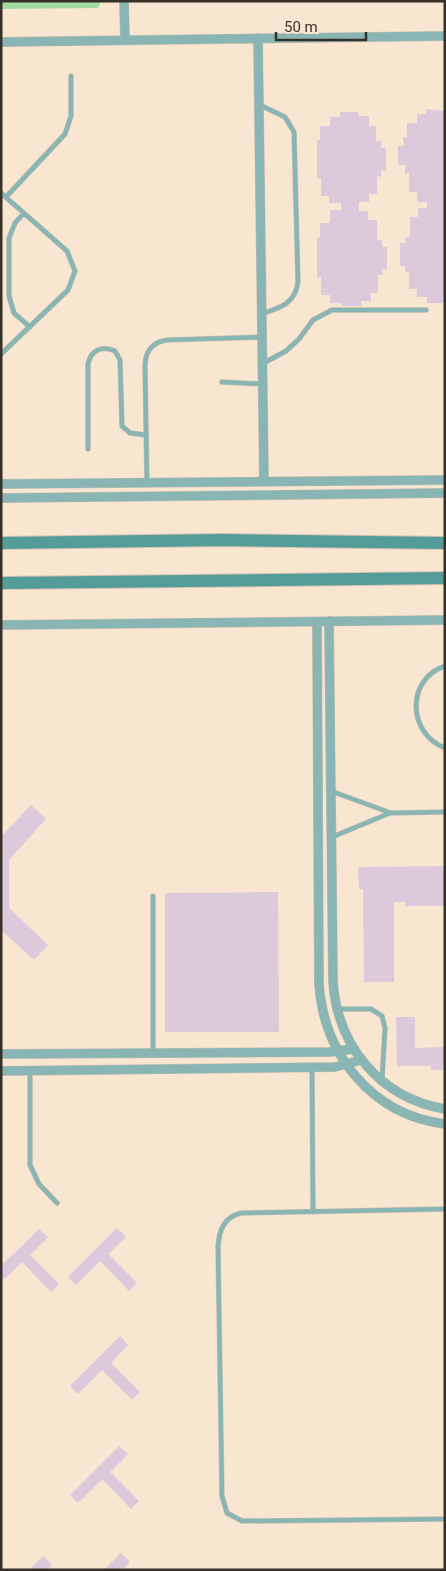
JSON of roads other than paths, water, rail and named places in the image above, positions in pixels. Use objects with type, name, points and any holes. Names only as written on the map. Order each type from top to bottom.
[{"type":"street","points":[[124,1],[125,40]]},
{"type":"street","points":[[1,42],[445,36]]},
{"type":"street","points":[[258,38],[264,482]]},
{"type":"street","points":[[1,484],[445,480]]},
{"type":"street","points":[[1,498],[445,493]]},
{"type":"street","points":[[1,543],[222,540],[445,543]]},
{"type":"street","points":[[1,583],[445,578]]},
{"type":"street","points":[[1,625],[445,620]]},
{"type":"street","points":[[329,621],[333,981],[336,1009],[353,1049],[382,1082],[406,1098],[445,1109]]},
{"type":"street","points":[[317,622],[319,984],[324,1019],[337,1051],[346,1066],[367,1089],[392,1107],[421,1120],[445,1124]]},
{"type":"street","points":[[1,1054],[337,1051],[353,1049]]},
{"type":"street","points":[[1,1071],[346,1066],[361,1060]]},
{"type":"lane","points":[[6,197],[65,134],[71,116],[71,76]]},
{"type":"lane","points":[[259,105],[284,117],[294,132],[298,282],[295,293],[289,302],[261,314]]},
{"type":"lane","points":[[1,193],[67,251],[75,271],[68,290],[1,354]]},
{"type":"lane","points":[[24,213],[13,227],[9,238],[10,302],[17,317],[30,327]]},
{"type":"lane","points":[[262,364],[286,352],[299,339],[313,320],[325,312],[339,309],[426,310]]},
{"type":"lane","points":[[147,483],[145,360],[152,346],[167,340],[262,337]]},
{"type":"lane","points":[[88,449],[88,364],[94,352],[101,348],[115,351],[120,360],[122,426],[130,434],[146,435]]},
{"type":"lane","points":[[222,382],[262,384]]},
{"type":"lane","points":[[445,666],[426,678],[421,685],[415,702],[417,719],[421,728],[432,741],[445,748]]},
{"type":"lane","points":[[331,790],[391,813]]},
{"type":"lane","points":[[332,837],[391,813],[445,812]]},
{"type":"lane","points":[[153,896],[154,1053]]},
{"type":"lane","points":[[336,1009],[371,1009],[382,1016],[385,1028],[382,1082]]},
{"type":"lane","points":[[312,1067],[314,1212]]},
{"type":"lane","points":[[30,1070],[30,1165],[39,1184],[57,1203]]},
{"type":"lane","points":[[445,1209],[241,1213],[226,1220],[220,1230],[218,1247],[222,1486],[224,1508],[231,1517],[242,1522],[445,1519]]}]
